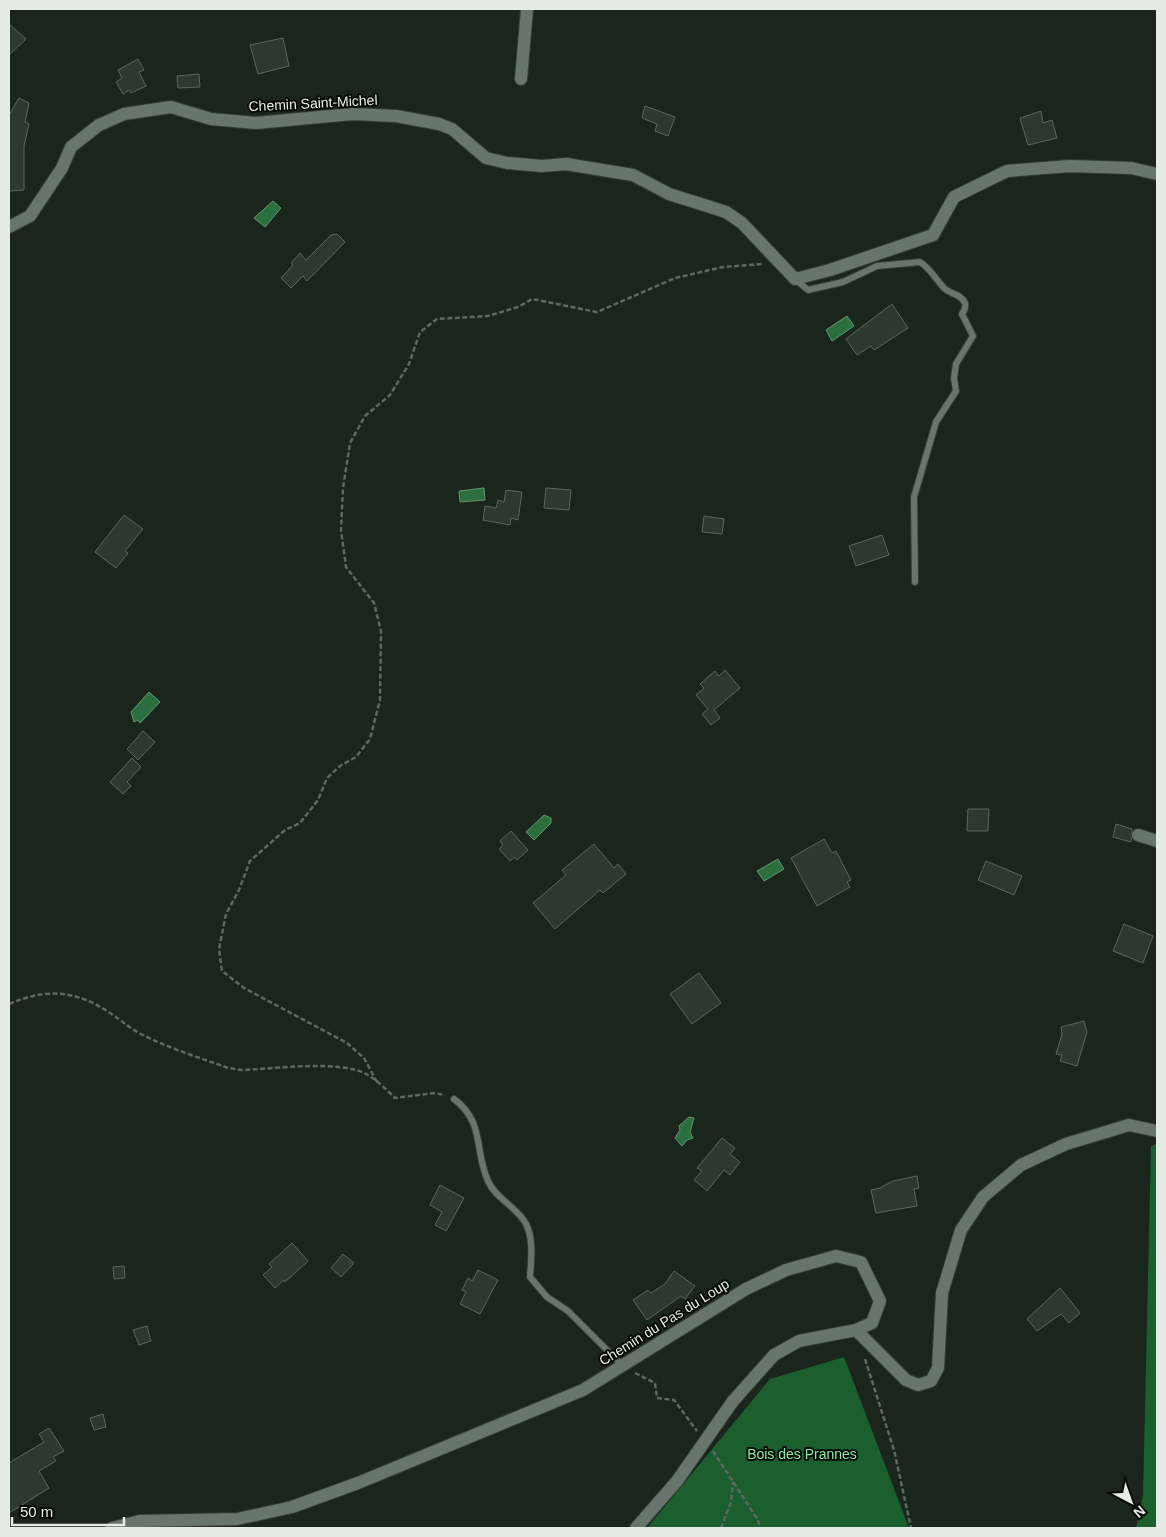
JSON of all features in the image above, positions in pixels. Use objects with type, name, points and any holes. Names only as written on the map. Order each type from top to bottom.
[{"type":"street","points":[[522,80],[527,9]]},
{"type":"street","name":"Chemin Saint-Michel","points":[[9,228],[30,216],[62,168],[71,147],[99,125],[124,114],[171,107],[211,119],[256,123],[352,114],[396,116],[415,118],[452,129],[486,158],[507,163],[542,166],[566,164],[633,175],[669,194],[726,212],[742,223],[795,279]]},
{"type":"street","points":[[795,279],[830,270],[933,235],[942,215],[954,197],[1007,171],[1069,166],[1132,168],[1157,174]]},
{"type":"street","points":[[1138,836],[1157,841]]},
{"type":"street","points":[[856,1330],[906,1380],[918,1385],[931,1380],[938,1368],[942,1293],[961,1230],[983,1197],[1021,1165],[1066,1144],[1129,1125],[1157,1131]]},
{"type":"street","name":"Chemin du Pas du Loup","points":[[112,1528],[140,1520],[237,1519],[292,1506],[358,1483],[583,1390],[746,1289],[786,1270],[836,1256],[861,1262],[880,1301],[872,1323],[856,1330],[799,1342],[774,1355],[733,1401],[677,1481],[636,1528]]},
{"type":"lane","points":[[795,279],[808,290],[843,282],[877,266],[920,262],[926,266],[946,290],[960,296],[965,303],[965,310],[962,314],[973,336],[956,364],[954,378],[956,391],[936,422],[914,497],[915,582]]},
{"type":"lane","points":[[454,1100],[467,1109],[473,1122],[488,1183],[526,1224],[531,1248],[530,1277],[548,1297],[568,1311],[623,1366]]},
{"type":"path","points":[[376,1082],[364,1058],[347,1043],[244,988],[222,971],[219,949],[226,914],[250,861],[285,830],[300,823],[318,800],[327,778],[340,766],[356,757],[370,739],[380,700],[381,631],[374,603],[346,567],[341,530],[343,488],[350,443],[365,416],[390,395],[409,364],[420,332],[437,319],[488,316],[532,299],[597,312],[674,278],[723,267],[760,264],[782,266]]},
{"type":"path","points":[[9,1004],[28,996],[50,992],[60,993],[83,998],[147,1037],[228,1068],[242,1070],[333,1066],[354,1069],[376,1082],[395,1098],[434,1093],[454,1100]]},
{"type":"path","points":[[865,1358],[894,1450],[911,1528]]},
{"type":"path","points":[[623,1366],[655,1383],[657,1398],[674,1400],[733,1480],[758,1520],[760,1528]]},
{"type":"path","points":[[721,1528],[731,1502],[733,1480]]},
{"type":"green space","points":[[1157,1144],[1157,1528],[1136,1528],[1143,1495],[1151,1146]]},
{"type":"green space","name":"Bois des Prannes","points":[[844,1357],[909,1528],[647,1528],[770,1379]]},
{"type":"shaded area","points":[[273,201],[281,208],[265,227],[254,218]]},
{"type":"shaded area","points":[[847,316],[854,326],[832,341],[826,330]]},
{"type":"shaded area","points":[[484,488],[485,500],[460,502],[459,491]]},
{"type":"shaded area","points":[[149,692],[160,702],[140,723],[138,720],[134,722],[131,712]]},
{"type":"shaded area","points":[[544,815],[551,818],[551,823],[534,840],[526,832]]},
{"type":"shaded area","points":[[778,859],[784,869],[764,881],[757,871]]},
{"type":"shaded area","points":[[689,1117],[694,1118],[690,1132],[693,1138],[687,1140],[682,1146],[675,1138],[680,1130],[679,1126]]},
{"type":"building","points":[[9,24],[26,39],[9,55]]},
{"type":"building","points":[[283,38],[289,66],[258,74],[250,45]]},
{"type":"building","points":[[138,59],[144,70],[139,72],[146,86],[131,93],[129,90],[123,94],[116,82],[122,78],[118,70]]},
{"type":"building","points":[[199,74],[200,87],[178,88],[177,76]]},
{"type":"building","points":[[19,98],[29,103],[25,122],[29,124],[24,146],[24,190],[9,191],[9,115]]},
{"type":"building","points":[[645,106],[675,117],[668,136],[655,131],[657,124],[642,118]]},
{"type":"building","points":[[1041,111],[1043,123],[1052,120],[1057,138],[1028,145],[1020,118]]},
{"type":"building","points":[[337,234],[345,242],[307,281],[303,276],[291,288],[281,278],[293,265],[291,263],[300,253],[306,260],[331,235]]},
{"type":"building","points":[[892,304],[908,328],[874,350],[871,346],[857,355],[846,339]]},
{"type":"building","points":[[546,488],[571,490],[569,510],[544,508]]},
{"type":"building","points":[[506,490],[522,492],[518,520],[511,518],[510,525],[483,520],[485,506],[496,508],[498,500],[504,502]]},
{"type":"building","points":[[124,515],[143,529],[125,551],[128,553],[116,568],[95,552]]},
{"type":"building","points":[[704,516],[724,519],[722,534],[702,532]]},
{"type":"building","points":[[882,535],[889,555],[856,566],[849,546]]},
{"type":"building","points":[[725,670],[740,688],[714,710],[720,718],[711,725],[702,714],[708,709],[696,695],[704,688],[700,684],[715,671],[719,676]]},
{"type":"building","points":[[143,731],[155,742],[138,760],[127,749]]},
{"type":"building","points":[[132,758],[141,767],[127,782],[131,786],[123,794],[110,782]]},
{"type":"building","points":[[968,809],[989,809],[988,831],[967,831]]},
{"type":"building","points":[[1116,824],[1132,829],[1131,842],[1113,837]]},
{"type":"building","points":[[511,831],[528,850],[517,860],[515,857],[510,861],[499,849],[503,845],[500,841]]},
{"type":"building","points":[[824,839],[832,853],[836,851],[851,880],[847,882],[850,887],[817,906],[791,858]]},
{"type":"building","points":[[594,844],[614,868],[618,864],[626,874],[603,893],[600,890],[555,929],[533,903],[566,875],[562,870]]},
{"type":"building","points":[[986,861],[1022,876],[1014,895],[978,880]]},
{"type":"building","points":[[1124,924],[1153,936],[1143,963],[1113,951]]},
{"type":"building","points":[[699,973],[721,1003],[692,1024],[670,994]]},
{"type":"building","points":[[1084,1021],[1087,1032],[1077,1066],[1060,1061],[1062,1055],[1056,1054],[1062,1034],[1061,1027]]},
{"type":"building","points":[[722,1138],[735,1148],[730,1154],[740,1162],[730,1175],[724,1170],[707,1191],[694,1180],[702,1171],[697,1168]]},
{"type":"building","points":[[917,1176],[919,1188],[914,1189],[917,1206],[876,1213],[871,1190],[880,1188],[893,1181]]},
{"type":"building","points":[[440,1185],[464,1198],[446,1231],[435,1225],[442,1212],[430,1205]]},
{"type":"building","points":[[292,1243],[308,1261],[285,1282],[284,1280],[275,1288],[263,1275],[272,1267],[269,1264]]},
{"type":"building","points":[[343,1254],[354,1263],[341,1277],[331,1268]]},
{"type":"building","points":[[124,1266],[125,1278],[114,1279],[113,1267]]},
{"type":"building","points":[[478,1270],[498,1280],[480,1314],[460,1304],[466,1292],[462,1290],[468,1278],[472,1281]]},
{"type":"building","points":[[674,1271],[695,1286],[685,1299],[681,1296],[647,1320],[633,1300],[648,1290],[651,1293],[665,1284]]},
{"type":"building","points":[[1060,1288],[1080,1313],[1069,1323],[1061,1314],[1037,1331],[1027,1319]]},
{"type":"building","points":[[147,1326],[151,1341],[139,1345],[133,1330]]},
{"type":"building","points":[[103,1414],[106,1427],[94,1430],[90,1418]]},
{"type":"building","points":[[49,1428],[64,1451],[53,1457],[56,1461],[39,1471],[49,1488],[9,1513],[9,1463],[44,1442],[39,1434]]}]
